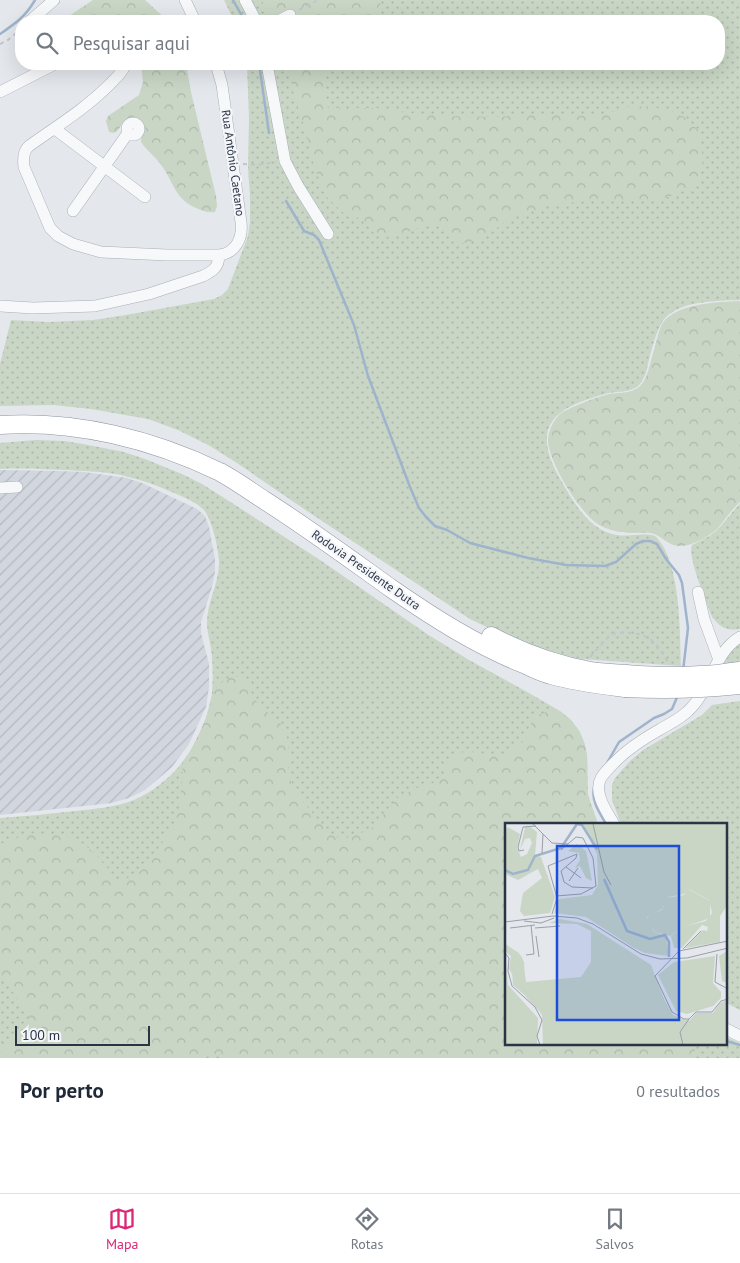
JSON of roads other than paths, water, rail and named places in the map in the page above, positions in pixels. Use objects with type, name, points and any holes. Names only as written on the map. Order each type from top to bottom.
[{"type":"highway","name":"Rodovia Presidente Dutra","points":[[0,413],[57,414],[118,425],[149,433],[205,454],[236,470],[320,525],[394,579],[467,624],[512,646],[560,664],[669,690],[740,685]]},
{"type":"highway","name":"Rodovia Presidente Dutra","points":[[0,425],[35,424],[68,427],[121,436],[176,453],[221,473],[268,503],[432,616],[474,641],[508,658],[550,675],[584,682],[626,681],[660,676],[702,675],[740,671]]},
{"type":"highway","points":[[0,434],[39,433],[76,435],[122,444],[174,461],[241,493],[268,503]]},
{"type":"street","points":[[37,15],[54,0]]},
{"type":"street","points":[[185,0],[192,15]]},
{"type":"street","points":[[245,0],[253,15]]},
{"type":"street","points":[[0,92],[43,70]]},
{"type":"street","points":[[123,70],[107,87],[70,119],[26,149],[23,162],[27,175],[52,231],[73,244],[101,252],[219,255]]},
{"type":"street","name":"Rua Antônio Caetano","points":[[0,306],[33,308],[77,307],[122,301],[203,276],[217,265],[219,255],[233,250],[242,231],[234,164],[222,85],[218,70]]},
{"type":"street","points":[[268,70],[285,160],[298,186],[328,234]]},
{"type":"street","points":[[55,129],[145,197]]},
{"type":"street","points":[[72,211],[128,133]]},
{"type":"street","points":[[0,488],[17,487]]},
{"type":"street","points":[[698,592],[704,619],[719,660]]},
{"type":"street","points":[[614,823],[600,795],[600,779],[627,751],[690,710],[727,646],[740,637]]},
{"type":"street","points":[[728,1030],[740,1036]]},
{"type":"waterway","points":[[24,15],[35,0]]},
{"type":"waterway","points":[[233,0],[241,15]]},
{"type":"waterway","points":[[0,34],[15,23]]},
{"type":"waterway","points":[[260,70],[269,133]]},
{"type":"waterway","points":[[286,201],[304,231],[314,235],[319,240],[354,325],[368,376],[410,487],[419,508],[426,517],[435,526],[447,530],[470,543],[528,558],[566,565],[605,566],[616,562],[636,544],[643,541],[657,544],[679,575],[682,583],[688,628],[683,671]]},
{"type":"waterway","points":[[607,763],[619,742],[654,718],[672,709],[678,695]]},
{"type":"waterway","points":[[594,788],[595,802],[605,823]]},
{"type":"waterway","points":[[728,1042],[740,1045]]}]
